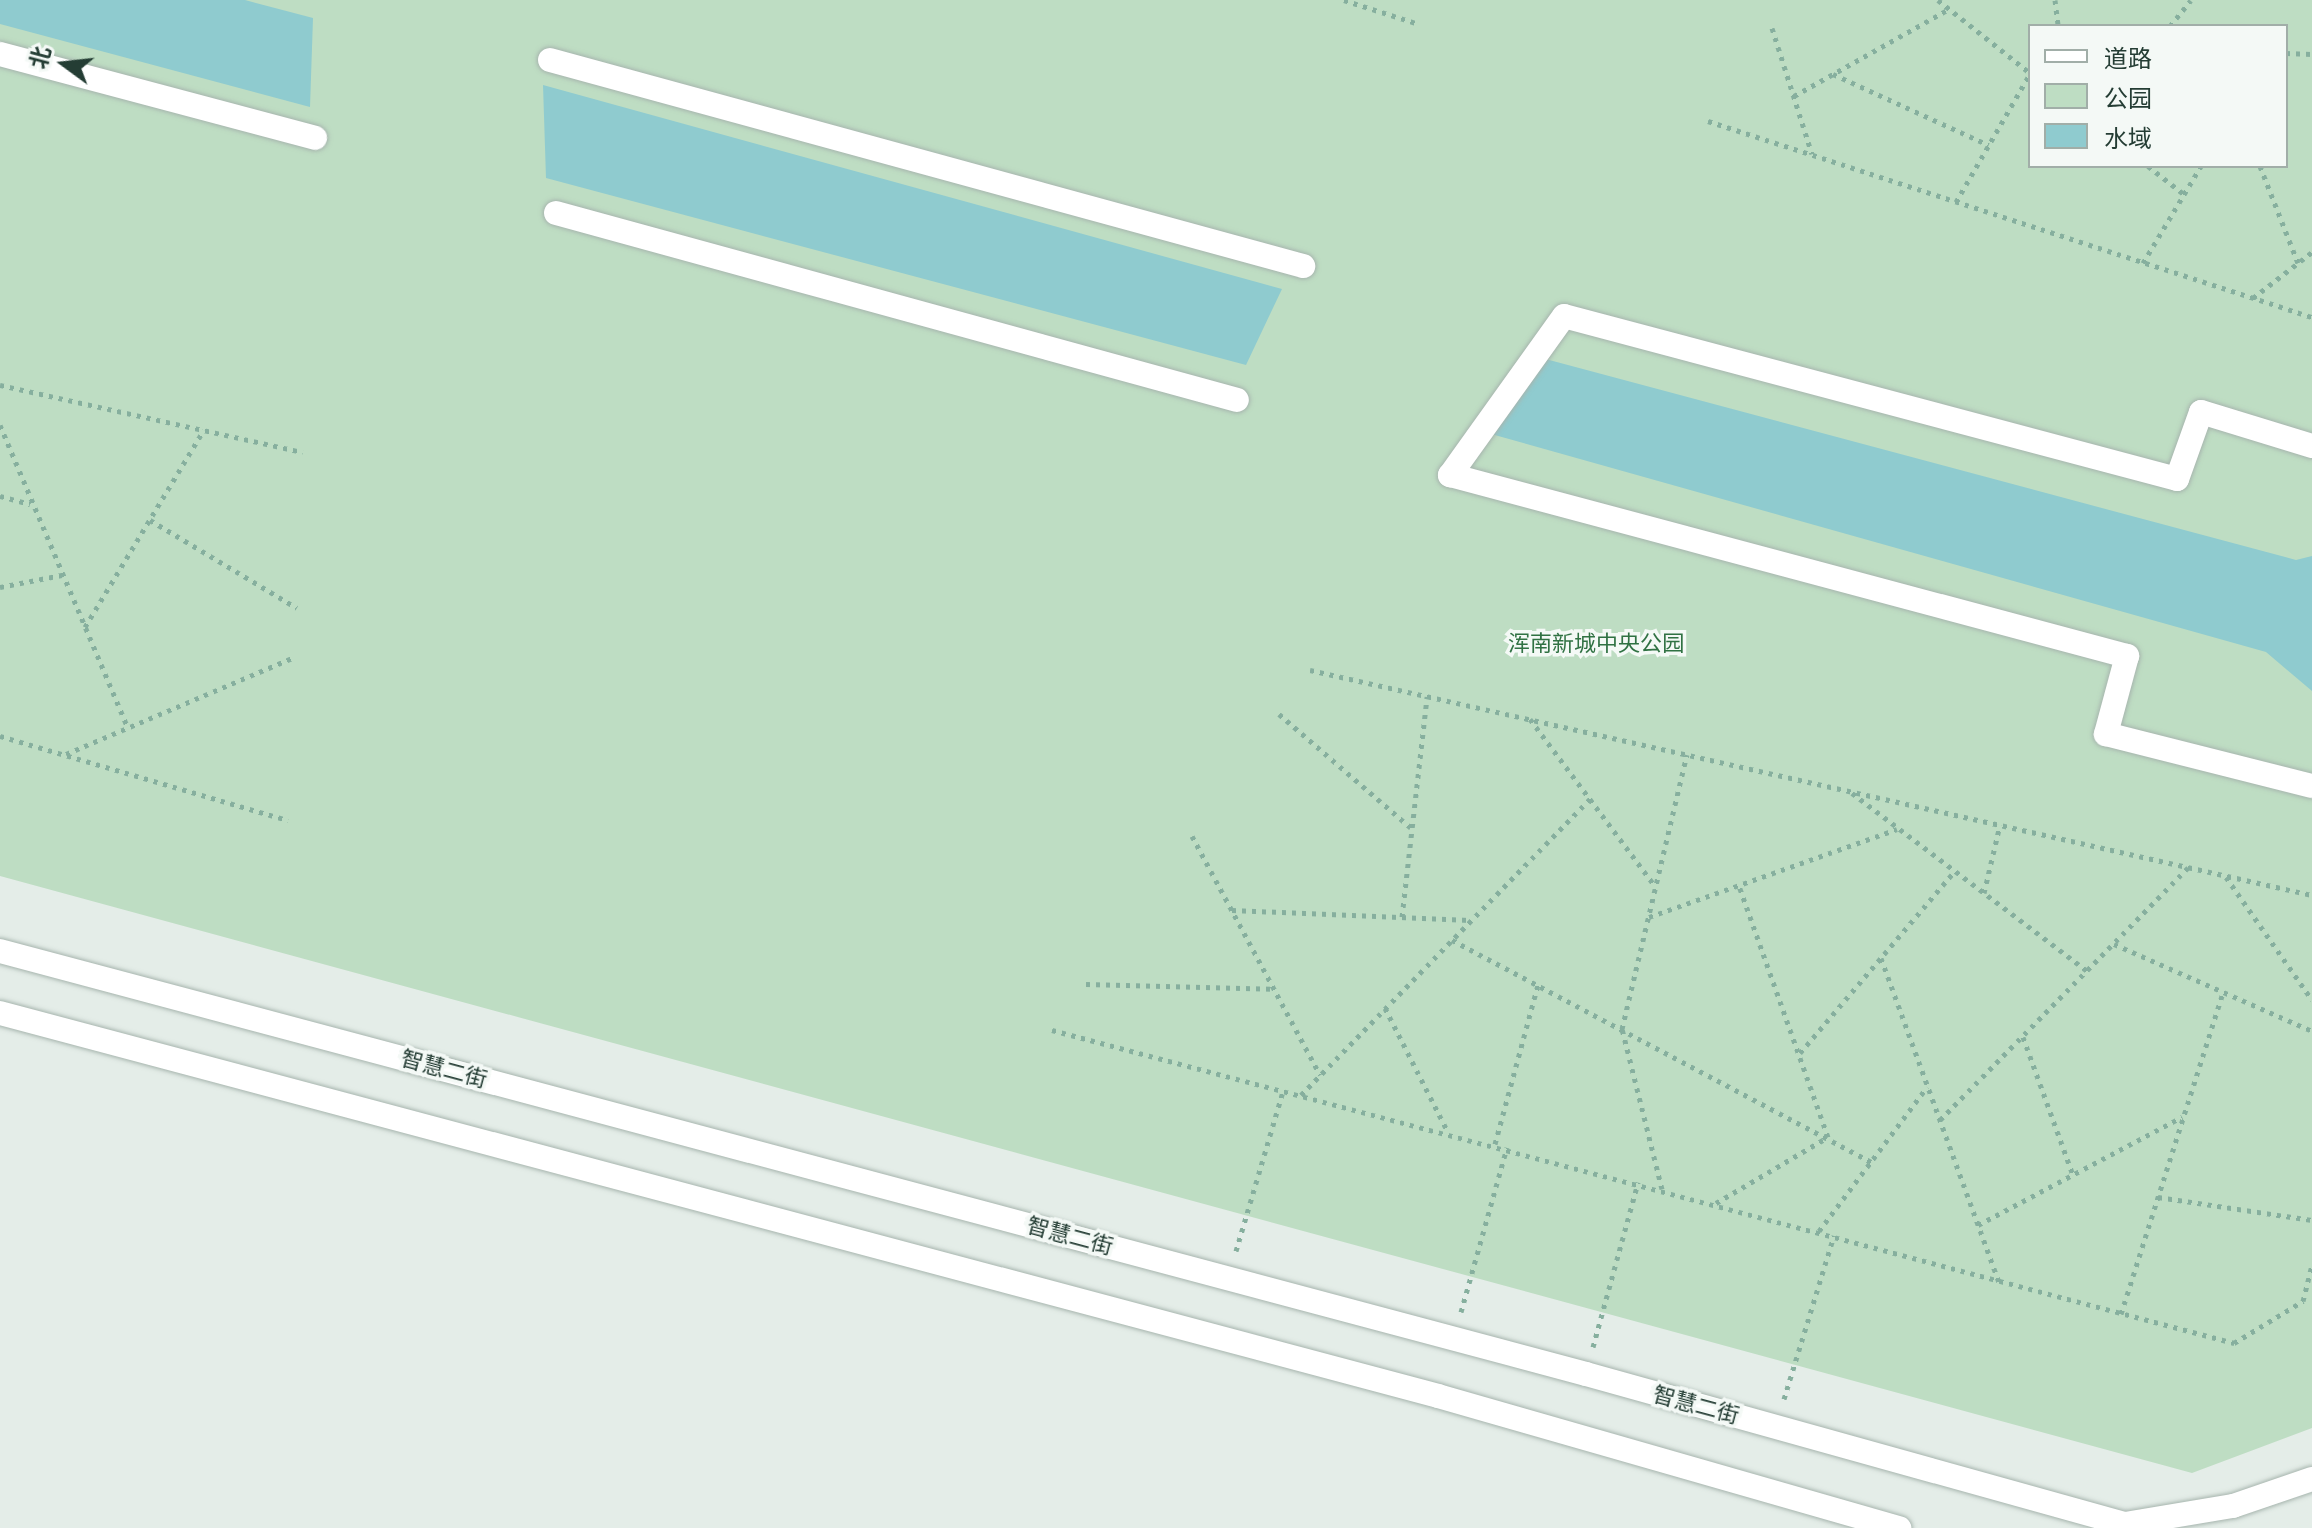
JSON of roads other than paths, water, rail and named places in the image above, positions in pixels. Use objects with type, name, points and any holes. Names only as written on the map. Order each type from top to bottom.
[{"type":"main road","points":[[0,54],[315,138]]},
{"type":"main road","points":[[550,60],[1303,266]]},
{"type":"main road","points":[[556,213],[1237,400]]},
{"type":"main road","points":[[2312,446],[2201,412],[2177,479],[1564,316],[1450,475],[2127,656],[2106,734],[2312,786]]},
{"type":"main road","name":"智慧二街","points":[[0,951],[1586,1374],[2132,1526]]},
{"type":"main road","points":[[0,1013],[1453,1400],[1899,1528]]},
{"type":"main road","points":[[2132,1526],[2233,1506],[2312,1479]]},
{"type":"water","points":[[0,0],[245,0],[313,18],[310,107],[0,24]]},
{"type":"water","points":[[543,85],[1282,289],[1246,365],[546,178]]},
{"type":"water","points":[[1538,357],[2296,560],[2312,556],[2312,691],[2266,652],[1484,432]]},
{"type":"park label","name":"浑南新城中央公园","points":[[1596,644]]}]
